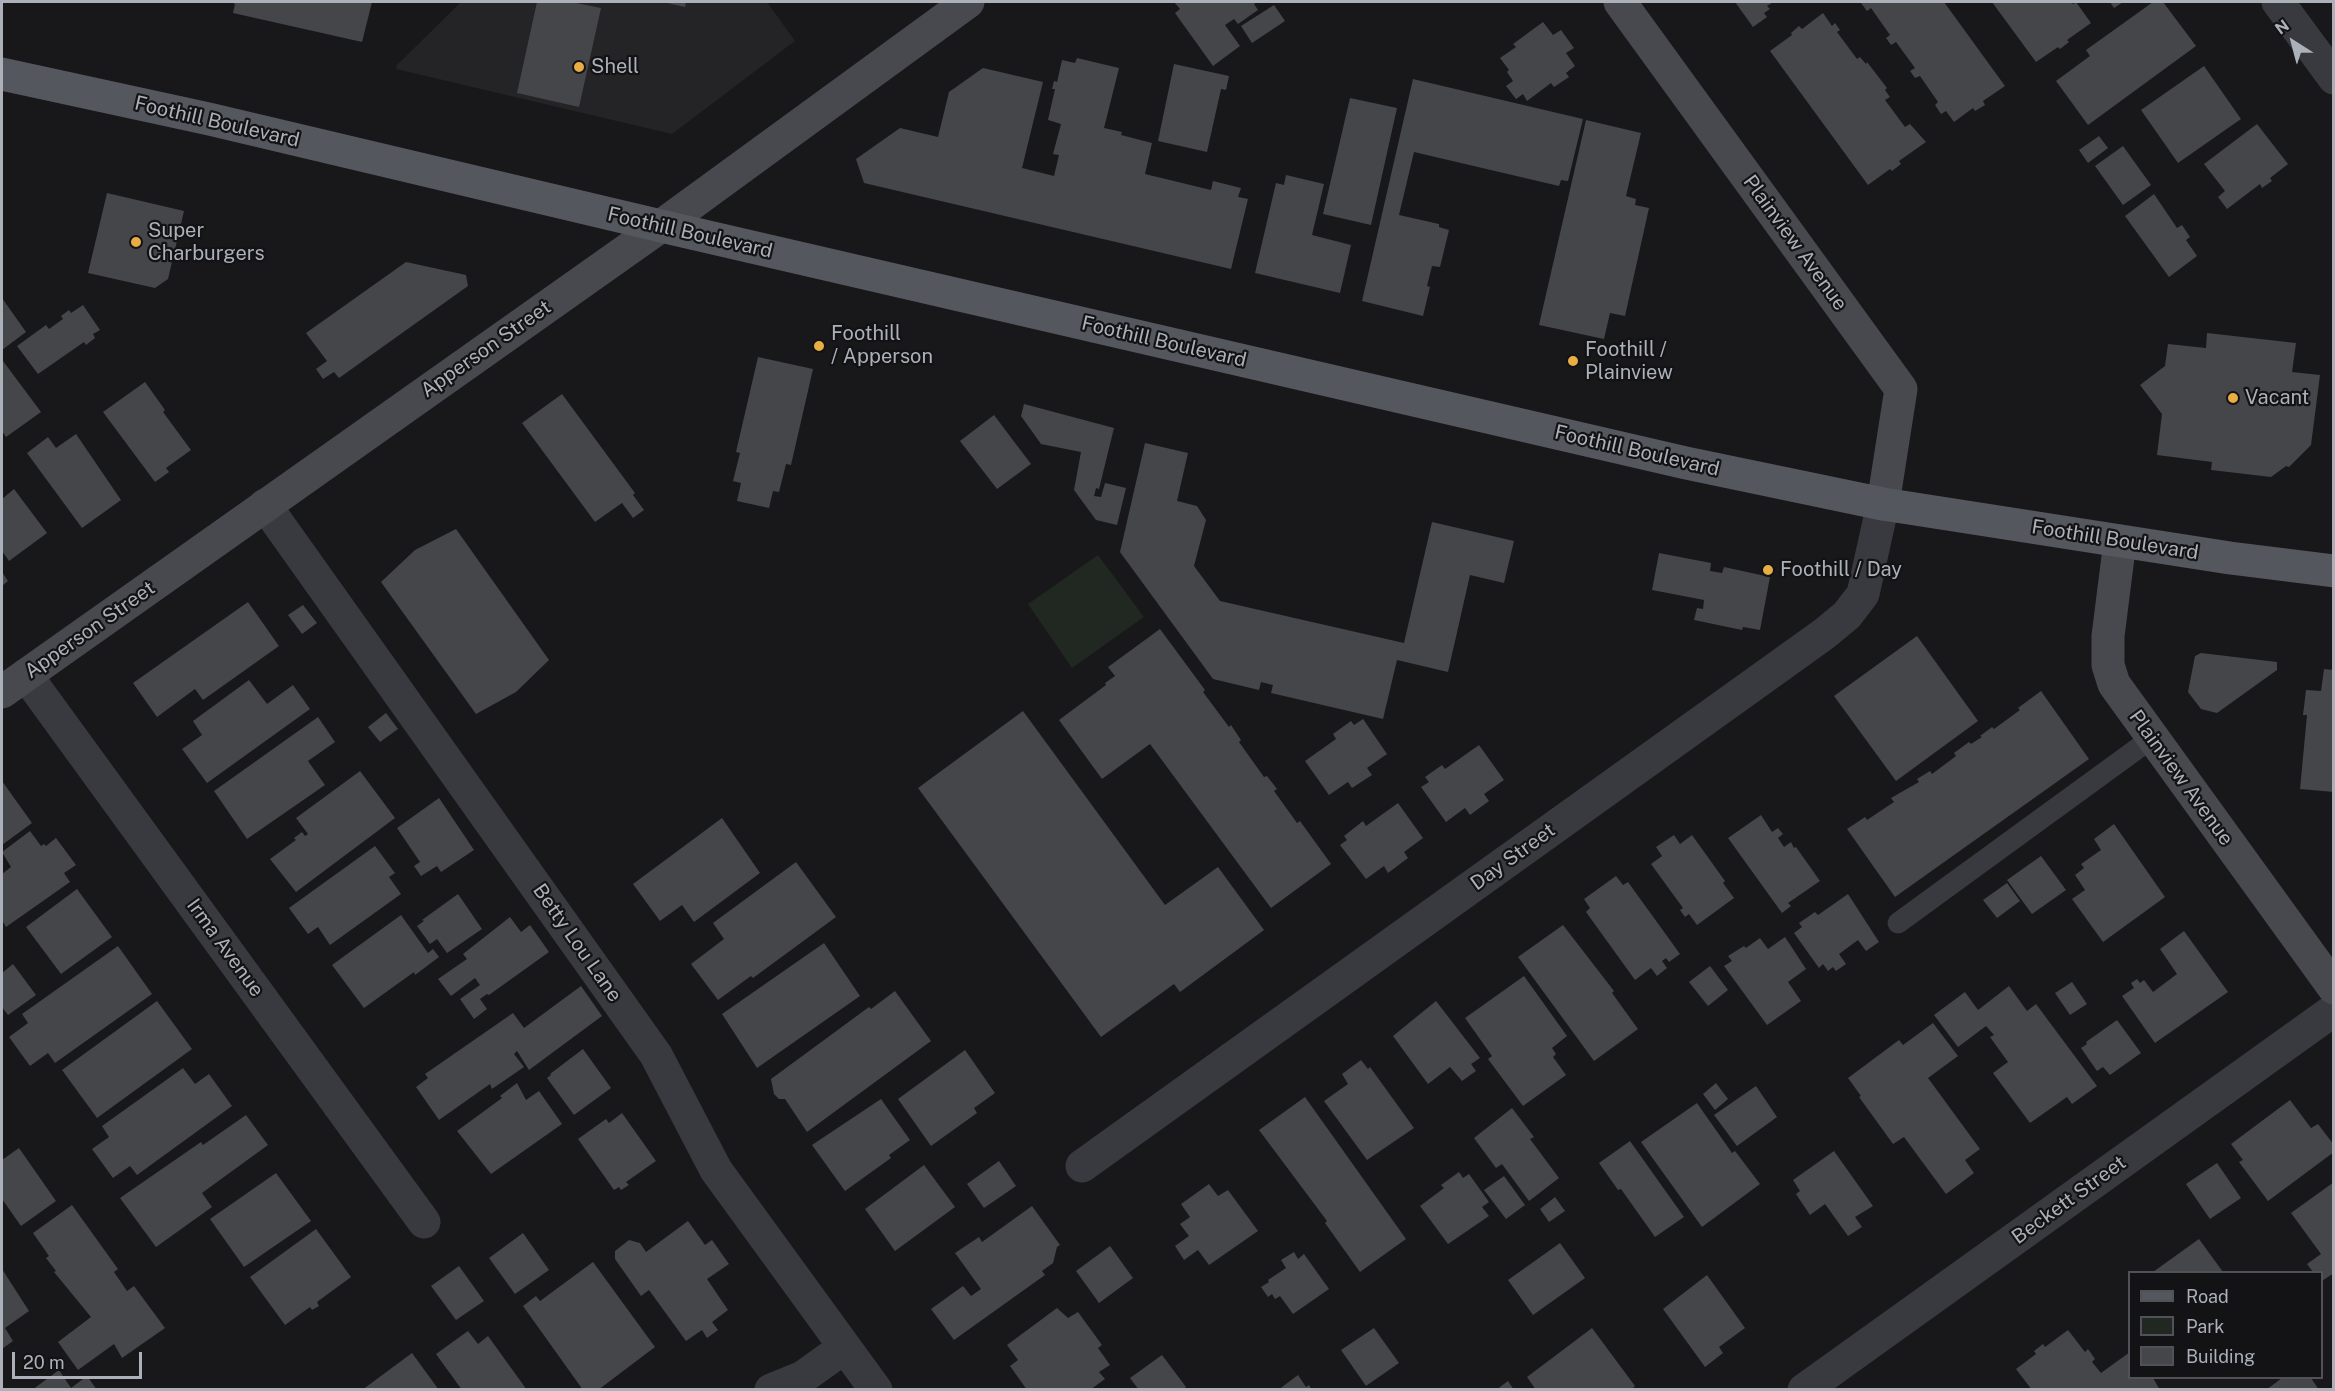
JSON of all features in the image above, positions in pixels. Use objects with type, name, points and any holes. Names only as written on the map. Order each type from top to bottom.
[{"type":"main road","name":"Foothill Boulevard","points":[[2,74],[231,124],[661,226],[1679,461],[1883,504],[2334,571]]},
{"type":"street","name":"Apperson Street","points":[[14,683],[661,226],[968,2]]},
{"type":"street","name":"Plainview Avenue","points":[[1620,2],[1901,390],[1883,504]]},
{"type":"street","points":[[2278,2],[2334,78]]},
{"type":"street","name":"Day Street","points":[[1082,1166],[1824,634],[1847,615],[1863,594],[1883,504]]},
{"type":"street","name":"Betty Lou Lane","points":[[265,505],[656,1055],[716,1170],[876,1389]]},
{"type":"street","name":"Plainview Avenue","points":[[2120,541],[2108,636],[2108,665],[2114,684],[2334,988]]},
{"type":"street","name":"Irma Avenue","points":[[14,683],[424,1222]]},
{"type":"street","name":"Beckett Street","points":[[1804,1389],[2334,1010]]},
{"type":"street","points":[[771,1389],[803,1377],[845,1347]]},
{"type":"lane","points":[[1898,923],[2152,738]]},
{"type":"shaded area","name":"Shell","points":[[461,2],[767,2],[795,41],[672,134],[396,69],[397,65]]},
{"type":"green space","points":[[1098,555],[1144,617],[1072,668],[1028,604]]},
{"type":"building","points":[[231,2],[372,2],[362,42],[233,13],[235,4]]},
{"type":"building","points":[[537,2],[571,2],[601,8],[579,107],[517,93]]},
{"type":"building","points":[[663,2],[686,2],[685,7]]},
{"type":"building","points":[[1174,2],[1257,2],[1254,4],[1258,10],[1238,24],[1234,19],[1225,25],[1240,46],[1213,66],[1175,13],[1180,9]]},
{"type":"building","points":[[1735,2],[1773,2],[1767,6],[1770,9],[1764,13],[1767,17],[1753,27]]},
{"type":"building","points":[[1944,2],[2005,86],[1983,101],[1985,105],[1975,111],[1973,108],[1954,122],[1946,111],[1941,114],[1935,105],[1938,102],[1920,76],[1915,78],[1910,71],[1915,68],[1896,42],[1891,45],[1886,38],[1890,35],[1871,8],[1867,11],[1861,3]]},
{"type":"building","points":[[1992,2],[2071,2],[2073,4],[2076,2],[2091,23],[2067,40],[2069,42],[2060,49],[2058,47],[2036,62]]},
{"type":"building","points":[[2110,2],[2123,2],[2114,8]]},
{"type":"building","points":[[2153,2],[2163,2],[2196,46],[2088,125],[2056,81],[2090,56],[2086,50]]},
{"type":"building","points":[[1274,5],[1285,21],[1252,43],[1241,26]]},
{"type":"building","points":[[1823,13],[1832,26],[1835,23],[1840,30],[1837,32],[1857,59],[1860,57],[1866,64],[1867,62],[1887,88],[1885,90],[1890,97],[1885,100],[1905,127],[1910,124],[1926,142],[1899,161],[1901,164],[1892,171],[1890,169],[1868,185],[1770,51],[1792,35],[1791,33],[1799,26],[1802,29]]},
{"type":"building","points":[[1543,22],[1553,35],[1561,30],[1574,48],[1566,53],[1575,66],[1566,73],[1569,77],[1554,87],[1551,83],[1527,101],[1523,94],[1516,99],[1506,86],[1513,81],[1507,72],[1509,70],[1500,58],[1516,47],[1513,44]]},
{"type":"building","points":[[1077,58],[1119,68],[1104,128],[1152,143],[1145,174],[1211,190],[1213,181],[1241,188],[1238,197],[1248,199],[1231,269],[864,183],[856,159],[900,128],[938,137],[949,92],[983,68],[1043,82],[1022,168],[1054,176],[1059,155],[1053,154],[1061,124],[1048,120],[1055,89],[1052,89],[1054,81],[1057,82],[1062,60],[1075,63]]},
{"type":"building","points":[[1174,64],[1229,76],[1226,90],[1221,89],[1207,152],[1158,141]]},
{"type":"building","points":[[2204,66],[2241,119],[2178,163],[2141,110]]},
{"type":"building","points":[[1413,79],[1583,119],[1568,181],[1561,180],[1559,186],[1414,152],[1399,215],[1439,224],[1439,227],[1449,230],[1440,267],[1432,266],[1423,316],[1362,301]]},
{"type":"building","points":[[1350,98],[1397,108],[1371,225],[1323,214]]},
{"type":"building","points":[[1586,120],[1641,133],[1626,196],[1636,199],[1635,205],[1649,208],[1625,316],[1610,313],[1604,339],[1539,325]]},
{"type":"building","points":[[2257,124],[2288,164],[2270,178],[2272,181],[2262,188],[2260,184],[2227,209],[2218,197],[2225,191],[2204,164]]},
{"type":"building","points":[[2099,136],[2108,148],[2088,163],[2079,150]]},
{"type":"building","points":[[2123,146],[2151,185],[2123,205],[2095,166]]},
{"type":"building","points":[[1286,175],[1324,184],[1312,235],[1351,245],[1340,293],[1255,273],[1276,183],[1284,185]]},
{"type":"building","name":"Super Charburgers","points":[[107,193],[184,211],[168,279],[155,288],[88,273]]},
{"type":"building","points":[[2154,194],[2177,228],[2182,225],[2190,237],[2186,240],[2197,256],[2169,277],[2125,216]]},
{"type":"building","points":[[406,262],[466,275],[468,286],[339,378],[334,372],[323,379],[316,369],[327,361],[306,333]]},
{"type":"building","points":[[2,298],[26,332],[2,350]]},
{"type":"building","points":[[83,305],[100,330],[93,334],[95,338],[86,345],[84,342],[38,374],[17,346],[46,325],[49,329],[63,319],[61,316],[69,310],[71,313]]},
{"type":"building","name":"Vacant","points":[[2207,333],[2296,343],[2292,372],[2320,375],[2311,445],[2289,467],[2286,466],[2271,477],[2211,470],[2212,462],[2157,455],[2162,414],[2140,385],[2165,366],[2168,344],[2206,348]]},
{"type":"building","points":[[758,357],[813,369],[791,465],[786,464],[779,492],[773,491],[769,508],[737,501],[741,483],[733,481],[740,453],[736,452]]},
{"type":"building","points":[[3,361],[41,412],[6,437],[2,431]]},
{"type":"building","points":[[145,382],[165,410],[163,412],[191,450],[166,468],[169,472],[155,482],[103,412]]},
{"type":"building","points":[[562,394],[635,493],[633,495],[644,510],[633,518],[622,503],[595,522],[522,423]]},
{"type":"building","points":[[1024,404],[1114,428],[1099,489],[1096,488],[1094,496],[1101,497],[1105,483],[1126,488],[1117,525],[1096,520],[1074,490],[1081,452],[1041,444],[1021,416]]},
{"type":"building","points":[[994,415],[1031,464],[997,489],[960,441]]},
{"type":"building","points":[[76,434],[121,500],[82,528],[27,453],[48,437],[56,448]]},
{"type":"building","points":[[1145,443],[1188,453],[1177,501],[1197,506],[1206,520],[1194,566],[1220,601],[1404,643],[1432,522],[1514,541],[1504,583],[1470,575],[1448,672],[1397,660],[1383,719],[1271,693],[1273,685],[1261,682],[1259,690],[1213,679],[1120,552]]},
{"type":"building","points":[[14,489],[47,533],[9,561],[2,551],[2,499]]},
{"type":"building","points":[[456,529],[549,660],[516,692],[476,714],[381,582],[415,550]]},
{"type":"building","points":[[1659,553],[1711,563],[1710,571],[1722,573],[1724,567],[1770,577],[1760,630],[1743,627],[1742,630],[1694,620],[1697,608],[1703,609],[1704,600],[1652,590]]},
{"type":"building","points":[[2,572],[8,581],[2,586]]},
{"type":"building","points":[[248,602],[279,646],[203,700],[195,689],[157,717],[133,683]]},
{"type":"building","points":[[303,605],[317,623],[302,634],[288,615]]},
{"type":"building","points":[[1160,629],[1205,690],[1203,692],[1229,727],[1231,725],[1241,740],[1239,742],[1264,777],[1267,776],[1277,789],[1274,791],[1297,823],[1300,821],[1331,864],[1271,908],[1150,744],[1102,779],[1059,720],[1115,676],[1108,667]]},
{"type":"building","points":[[1917,636],[1978,721],[1896,781],[1834,696]]},
{"type":"building","points":[[2201,653],[2277,662],[2277,670],[2217,713],[2201,709],[2188,692],[2195,656]]},
{"type":"building","points":[[2324,669],[2334,670],[2334,792],[2300,789],[2307,715],[2303,715],[2306,690],[2321,691]]},
{"type":"building","points":[[249,680],[267,704],[293,685],[310,709],[207,783],[182,749],[202,735],[193,721]]},
{"type":"building","points":[[2041,691],[2089,759],[1895,897],[1847,829],[1865,817],[1867,820],[1894,802],[1891,798],[1919,782],[1917,779],[1930,771],[1932,774],[1956,756],[1954,753],[1969,742],[1971,744],[1982,737],[1980,736],[1992,727],[1994,729]]},
{"type":"building","points":[[1023,711],[1165,905],[1218,867],[1264,930],[1180,992],[1174,984],[1101,1037],[918,788]]},
{"type":"building","points":[[386,713],[398,729],[380,742],[368,727]]},
{"type":"building","points":[[318,717],[335,742],[308,761],[325,785],[247,839],[214,791]]},
{"type":"building","points":[[1363,719],[1387,754],[1367,768],[1372,775],[1352,788],[1348,782],[1329,795],[1305,761],[1336,739],[1333,734],[1351,721],[1354,725]]},
{"type":"building","points":[[1479,745],[1504,780],[1484,794],[1489,801],[1470,815],[1465,808],[1446,822],[1421,787],[1429,782],[1425,777],[1442,765],[1445,769]]},
{"type":"building","points":[[360,771],[395,818],[296,892],[270,859],[296,840],[294,838],[302,832],[305,836],[308,834],[296,818]]},
{"type":"building","points":[[2,781],[32,823],[2,845]]},
{"type":"building","points":[[439,798],[474,850],[441,872],[437,866],[421,876],[414,866],[420,862],[397,828]]},
{"type":"building","points":[[1398,803],[1423,838],[1404,852],[1408,858],[1388,873],[1384,866],[1366,879],[1340,845],[1347,840],[1344,836],[1363,821],[1366,826]]},
{"type":"building","points":[[1761,815],[1772,832],[1778,828],[1783,834],[1778,838],[1784,847],[1791,842],[1794,848],[1796,847],[1820,881],[1788,903],[1791,906],[1782,913],[1728,838]]},
{"type":"building","points":[[722,818],[760,873],[694,922],[682,905],[660,921],[633,884]]},
{"type":"building","points":[[2114,824],[2165,897],[2103,942],[2072,899],[2085,890],[2075,875],[2084,868],[2081,864],[2101,850],[2094,839]]},
{"type":"building","points":[[30,831],[41,846],[44,844],[46,846],[56,838],[76,865],[64,873],[70,882],[6,927],[2,920],[2,874],[11,867],[2,852]]},
{"type":"building","points":[[1674,835],[1680,844],[1692,835],[1725,881],[1723,883],[1734,898],[1697,925],[1689,914],[1685,917],[1680,910],[1683,908],[1651,864],[1662,856],[1656,847]]},
{"type":"building","points":[[375,846],[395,873],[389,877],[401,894],[330,945],[318,927],[308,934],[289,908]]},
{"type":"building","points":[[2041,856],[2066,890],[2032,914],[2007,880]]},
{"type":"building","points":[[796,862],[836,917],[753,978],[751,976],[718,1000],[691,964],[724,939],[713,923]]},
{"type":"building","points":[[1616,876],[1623,885],[1628,882],[1680,954],[1669,962],[1666,958],[1662,961],[1667,968],[1657,976],[1651,968],[1635,980],[1586,912],[1590,908],[1584,899]]},
{"type":"building","points":[[2007,883],[2020,901],[1997,918],[1983,900]]},
{"type":"building","points":[[77,889],[112,937],[61,974],[26,927]]},
{"type":"building","points":[[458,894],[482,929],[447,953],[437,939],[430,944],[417,926]]},
{"type":"building","points":[[1848,894],[1879,942],[1866,951],[1858,940],[1839,954],[1846,964],[1836,971],[1833,967],[1828,971],[1823,964],[1819,968],[1794,933],[1802,927],[1799,923],[1815,912],[1818,915]]},
{"type":"building","points":[[401,915],[428,953],[433,949],[439,957],[364,1008],[332,965]]},
{"type":"building","points":[[510,917],[521,932],[530,925],[549,952],[480,999],[487,1009],[474,1019],[460,999],[480,985],[475,978],[451,996],[438,979],[467,959],[463,954]]},
{"type":"building","points":[[1563,925],[1614,991],[1612,993],[1638,1029],[1594,1061],[1518,957]]},
{"type":"building","points":[[2184,931],[2228,992],[2155,1043],[2122,996],[2134,988],[2131,983],[2137,979],[2140,983],[2144,980],[2153,992],[2177,974],[2160,949]]},
{"type":"building","points":[[1785,937],[1806,969],[1788,982],[1801,1001],[1767,1025],[1724,966],[1732,961],[1728,956],[1744,946],[1746,948],[1760,938],[1768,949]]},
{"type":"building","points":[[824,943],[860,996],[757,1068],[722,1014]]},
{"type":"building","points":[[118,946],[152,994],[55,1063],[48,1053],[30,1066],[9,1037],[28,1023],[22,1014]]},
{"type":"building","points":[[13,964],[36,995],[8,1015],[2,1007],[2,973]]},
{"type":"building","points":[[1710,966],[1728,990],[1708,1006],[1689,982]]},
{"type":"building","points":[[1524,976],[1567,1036],[1552,1048],[1556,1054],[1553,1057],[1566,1075],[1523,1106],[1488,1059],[1492,1056],[1465,1018]]},
{"type":"building","points":[[2072,982],[2087,1004],[2070,1015],[2055,993]]},
{"type":"building","points":[[581,986],[602,1016],[529,1070],[517,1051],[514,1054],[524,1067],[492,1089],[490,1084],[439,1120],[416,1087],[428,1078],[425,1074],[513,1013],[524,1028]]},
{"type":"building","points":[[2009,986],[2027,1011],[2036,1004],[2097,1086],[2072,1104],[2067,1097],[2030,1123],[1993,1073],[2008,1062],[1990,1037],[1994,1035],[1986,1026],[1958,1047],[1934,1015],[1965,992],[1978,1010]]},
{"type":"building","points":[[895,991],[931,1041],[807,1132],[785,1099],[779,1099],[774,1094],[771,1079],[869,1007],[871,1009]]},
{"type":"building","points":[[157,1001],[192,1049],[97,1118],[62,1070]]},
{"type":"building","points":[[1436,1001],[1480,1058],[1471,1064],[1476,1071],[1462,1081],[1450,1067],[1428,1084],[1393,1036]]},
{"type":"building","points":[[2117,1020],[2141,1053],[2110,1075],[2103,1067],[2097,1071],[2081,1048]]},
{"type":"building","points":[[1933,1023],[1958,1056],[1928,1078],[1980,1149],[1965,1160],[1974,1173],[1946,1194],[1904,1137],[1893,1144],[1848,1078],[1899,1040],[1903,1045]]},
{"type":"building","points":[[583,1049],[611,1088],[574,1115],[547,1078]]},
{"type":"building","points":[[965,1050],[995,1093],[974,1108],[977,1113],[931,1146],[898,1099]]},
{"type":"building","points":[[1361,1060],[1368,1069],[1370,1067],[1414,1128],[1367,1160],[1324,1101],[1348,1084],[1342,1074]]},
{"type":"building","points":[[183,1068],[195,1084],[209,1074],[232,1106],[137,1175],[130,1166],[113,1178],[92,1149],[109,1137],[102,1126]]},
{"type":"building","points":[[517,1083],[526,1100],[539,1091],[562,1124],[491,1174],[457,1131],[502,1098],[500,1096]]},
{"type":"building","points":[[1716,1083],[1728,1099],[1715,1110],[1703,1094]]},
{"type":"building","points":[[1756,1086],[1777,1117],[1737,1146],[1714,1115]]},
{"type":"building","points":[[1305,1097],[1406,1239],[1360,1272],[1325,1223],[1327,1221],[1259,1130]]},
{"type":"building","points":[[881,1099],[910,1140],[889,1155],[891,1158],[845,1191],[812,1145]]},
{"type":"building","points":[[2290,1100],[2311,1128],[2318,1124],[2334,1145],[2334,1152],[2268,1201],[2239,1162],[2243,1160],[2231,1144]]},
{"type":"building","points":[[1697,1103],[1732,1153],[1735,1151],[1760,1184],[1702,1227],[1641,1142]]},
{"type":"building","points":[[1512,1108],[1534,1137],[1530,1139],[1559,1178],[1529,1201],[1502,1164],[1496,1168],[1474,1138]]},
{"type":"building","points":[[622,1113],[656,1161],[626,1182],[629,1185],[621,1190],[619,1187],[614,1190],[578,1139],[606,1119],[609,1123]]},
{"type":"building","points":[[246,1115],[268,1145],[202,1193],[212,1207],[156,1247],[120,1198],[201,1142],[203,1145]]},
{"type":"building","points":[[1630,1141],[1684,1217],[1655,1237],[1621,1189],[1618,1190],[1599,1163]]},
{"type":"building","points":[[19,1148],[56,1201],[21,1226],[2,1199],[2,1160]]},
{"type":"building","points":[[1834,1151],[1873,1206],[1855,1217],[1862,1227],[1848,1236],[1825,1204],[1810,1215],[1796,1194],[1800,1191],[1793,1180]]},
{"type":"building","points":[[999,1161],[1016,1186],[984,1208],[967,1184]]},
{"type":"building","points":[[2217,1163],[2241,1198],[2210,1219],[2186,1184]]},
{"type":"building","points":[[924,1165],[955,1207],[895,1251],[865,1209]]},
{"type":"building","points":[[1459,1172],[1463,1178],[1469,1174],[1489,1202],[1482,1207],[1489,1216],[1448,1244],[1420,1206],[1444,1188],[1441,1185]]},
{"type":"building","points":[[276,1173],[311,1221],[244,1267],[210,1219]]},
{"type":"building","points":[[1504,1176],[1525,1205],[1506,1219],[1484,1190]]},
{"type":"building","points":[[2334,1182],[2334,1273],[2323,1280],[2323,1271],[2312,1271],[2307,1264],[2321,1254],[2291,1213]]},
{"type":"building","points":[[1209,1184],[1218,1196],[1228,1190],[1258,1231],[1209,1265],[1198,1250],[1184,1260],[1175,1246],[1189,1236],[1180,1224],[1190,1217],[1181,1204]]},
{"type":"building","points":[[1555,1197],[1565,1211],[1549,1222],[1540,1209]]},
{"type":"building","points":[[72,1205],[118,1269],[114,1272],[127,1291],[134,1286],[165,1328],[122,1358],[114,1344],[78,1370],[58,1342],[91,1317],[54,1272],[56,1271],[46,1258],[49,1256],[33,1233]]},
{"type":"building","points":[[1032,1206],[1060,1245],[1057,1247],[1053,1263],[1042,1271],[1045,1275],[954,1340],[931,1309],[963,1286],[971,1296],[981,1289],[955,1253],[979,1237],[982,1242]]},
{"type":"building","points":[[688,1221],[705,1245],[712,1240],[729,1264],[707,1279],[728,1310],[712,1322],[718,1330],[707,1338],[702,1330],[686,1341],[649,1290],[641,1296],[615,1259],[615,1251],[629,1240],[640,1243],[646,1252]]},
{"type":"building","points":[[316,1229],[351,1277],[317,1302],[319,1306],[312,1310],[310,1307],[285,1325],[250,1277]]},
{"type":"building","points":[[523,1233],[549,1270],[515,1294],[489,1258]]},
{"type":"building","points":[[2199,1239],[2222,1271],[2154,1271]]},
{"type":"building","points":[[1560,1243],[1585,1278],[1533,1315],[1508,1280]]},
{"type":"building","points":[[1110,1246],[1133,1278],[1099,1303],[1076,1271]]},
{"type":"building","points":[[1294,1252],[1298,1259],[1304,1254],[1329,1289],[1293,1314],[1280,1296],[1275,1299],[1272,1294],[1268,1297],[1261,1287],[1286,1268],[1281,1260]]},
{"type":"building","points":[[593,1262],[655,1347],[598,1390],[583,1390],[523,1306],[536,1296],[540,1301]]},
{"type":"building","points":[[459,1266],[484,1301],[456,1320],[431,1286]]},
{"type":"building","points":[[2,1269],[29,1311],[5,1328],[13,1341],[2,1349]]},
{"type":"building","points":[[1707,1275],[1745,1328],[1719,1347],[1723,1353],[1705,1367],[1663,1309]]},
{"type":"building","points":[[1057,1308],[1068,1318],[1078,1312],[1102,1345],[1098,1348],[1110,1365],[1099,1372],[1105,1379],[1090,1390],[1027,1390],[1010,1366],[1018,1360],[1007,1345]]},
{"type":"building","points":[[1374,1328],[1399,1363],[1366,1386],[1341,1350]]},
{"type":"building","points":[[1592,1328],[1635,1386],[1631,1390],[1536,1390],[1527,1377]]},
{"type":"building","points":[[2068,1330],[2085,1352],[2088,1349],[2095,1359],[2092,1362],[2101,1373],[2128,1353],[2128,1379],[2154,1379],[2160,1390],[2032,1390],[2016,1369],[2036,1354],[2034,1351],[2043,1344],[2045,1347]]},
{"type":"building","points":[[468,1331],[478,1344],[488,1336],[527,1390],[462,1390],[436,1354]]},
{"type":"building","points":[[412,1353],[439,1390],[362,1390]]},
{"type":"building","points":[[1162,1355],[1186,1387],[1182,1390],[1139,1390],[1130,1378]]},
{"type":"building","points":[[59,1370],[71,1388],[87,1376],[97,1390],[32,1390]]},
{"type":"building","points":[[1298,1375],[1306,1387],[1309,1385],[1312,1390],[1278,1390]]},
{"type":"building","points":[[2281,1379],[2312,1379],[2319,1390],[2266,1390]]},
{"type":"building","points":[[1508,1381],[1514,1390],[1496,1390]]},
{"type":"place","name":"Shell","points":[[579,67]]},
{"type":"place","name":"Super Charburgers","points":[[136,242]]},
{"type":"place","name":"Foothill / Apperson","points":[[819,346]]},
{"type":"place","name":"Foothill / Plainview","points":[[1573,361]]},
{"type":"place","name":"Vacant","points":[[2233,398]]},
{"type":"place","name":"Foothill / Day","points":[[1768,570]]}]
